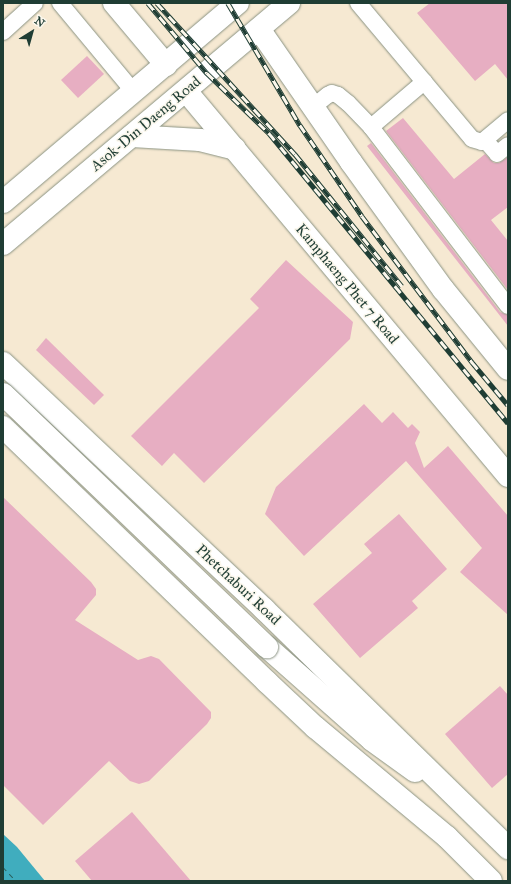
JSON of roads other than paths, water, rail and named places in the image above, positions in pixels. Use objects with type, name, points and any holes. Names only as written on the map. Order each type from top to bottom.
[{"type":"main road","points":[[114,3],[166,65]]},
{"type":"main road","points":[[3,202],[238,3]]},
{"type":"main road","name":"Asok-Din Daeng Road","points":[[7,242],[288,3]]},
{"type":"main road","points":[[258,29],[443,289],[508,369]]},
{"type":"main road","name":"Kamphaeng Phet 7 Road","points":[[186,91],[508,476]]},
{"type":"main road","points":[[132,136],[200,140],[235,149]]},
{"type":"main road","name":"Phetchaburi Road","points":[[3,363],[264,609],[508,848]]},
{"type":"main road","name":"Phetchaburi Road","points":[[3,394],[267,647],[372,740],[470,810]]},
{"type":"main road","name":"Phetchaburi Road","points":[[3,427],[192,611],[315,727],[447,837],[491,881]]},
{"type":"main road","points":[[52,474],[48,466],[48,457],[54,444],[66,438],[75,437],[84,440]]},
{"type":"main road","name":"Phetchaburi Road","points":[[372,740],[447,837]]},
{"type":"street","points":[[3,32],[36,3]]},
{"type":"street","points":[[60,3],[134,92]]},
{"type":"street","points":[[358,3],[472,139],[478,142],[485,140],[508,120]]},
{"type":"street","points":[[370,127],[424,82]]},
{"type":"street","points":[[313,108],[332,93],[348,102],[370,127],[508,306]]},
{"type":"street","points":[[485,140],[497,154],[508,145]]},
{"type":"water","points":[[3,834],[17,847],[45,881],[3,881]]},
{"type":"railway","points":[[148,3],[207,73],[269,133],[508,423]]},
{"type":"railway","points":[[157,3],[295,154],[402,286]]},
{"type":"railway","points":[[228,3],[300,125],[362,216],[472,362],[508,405]]}]
